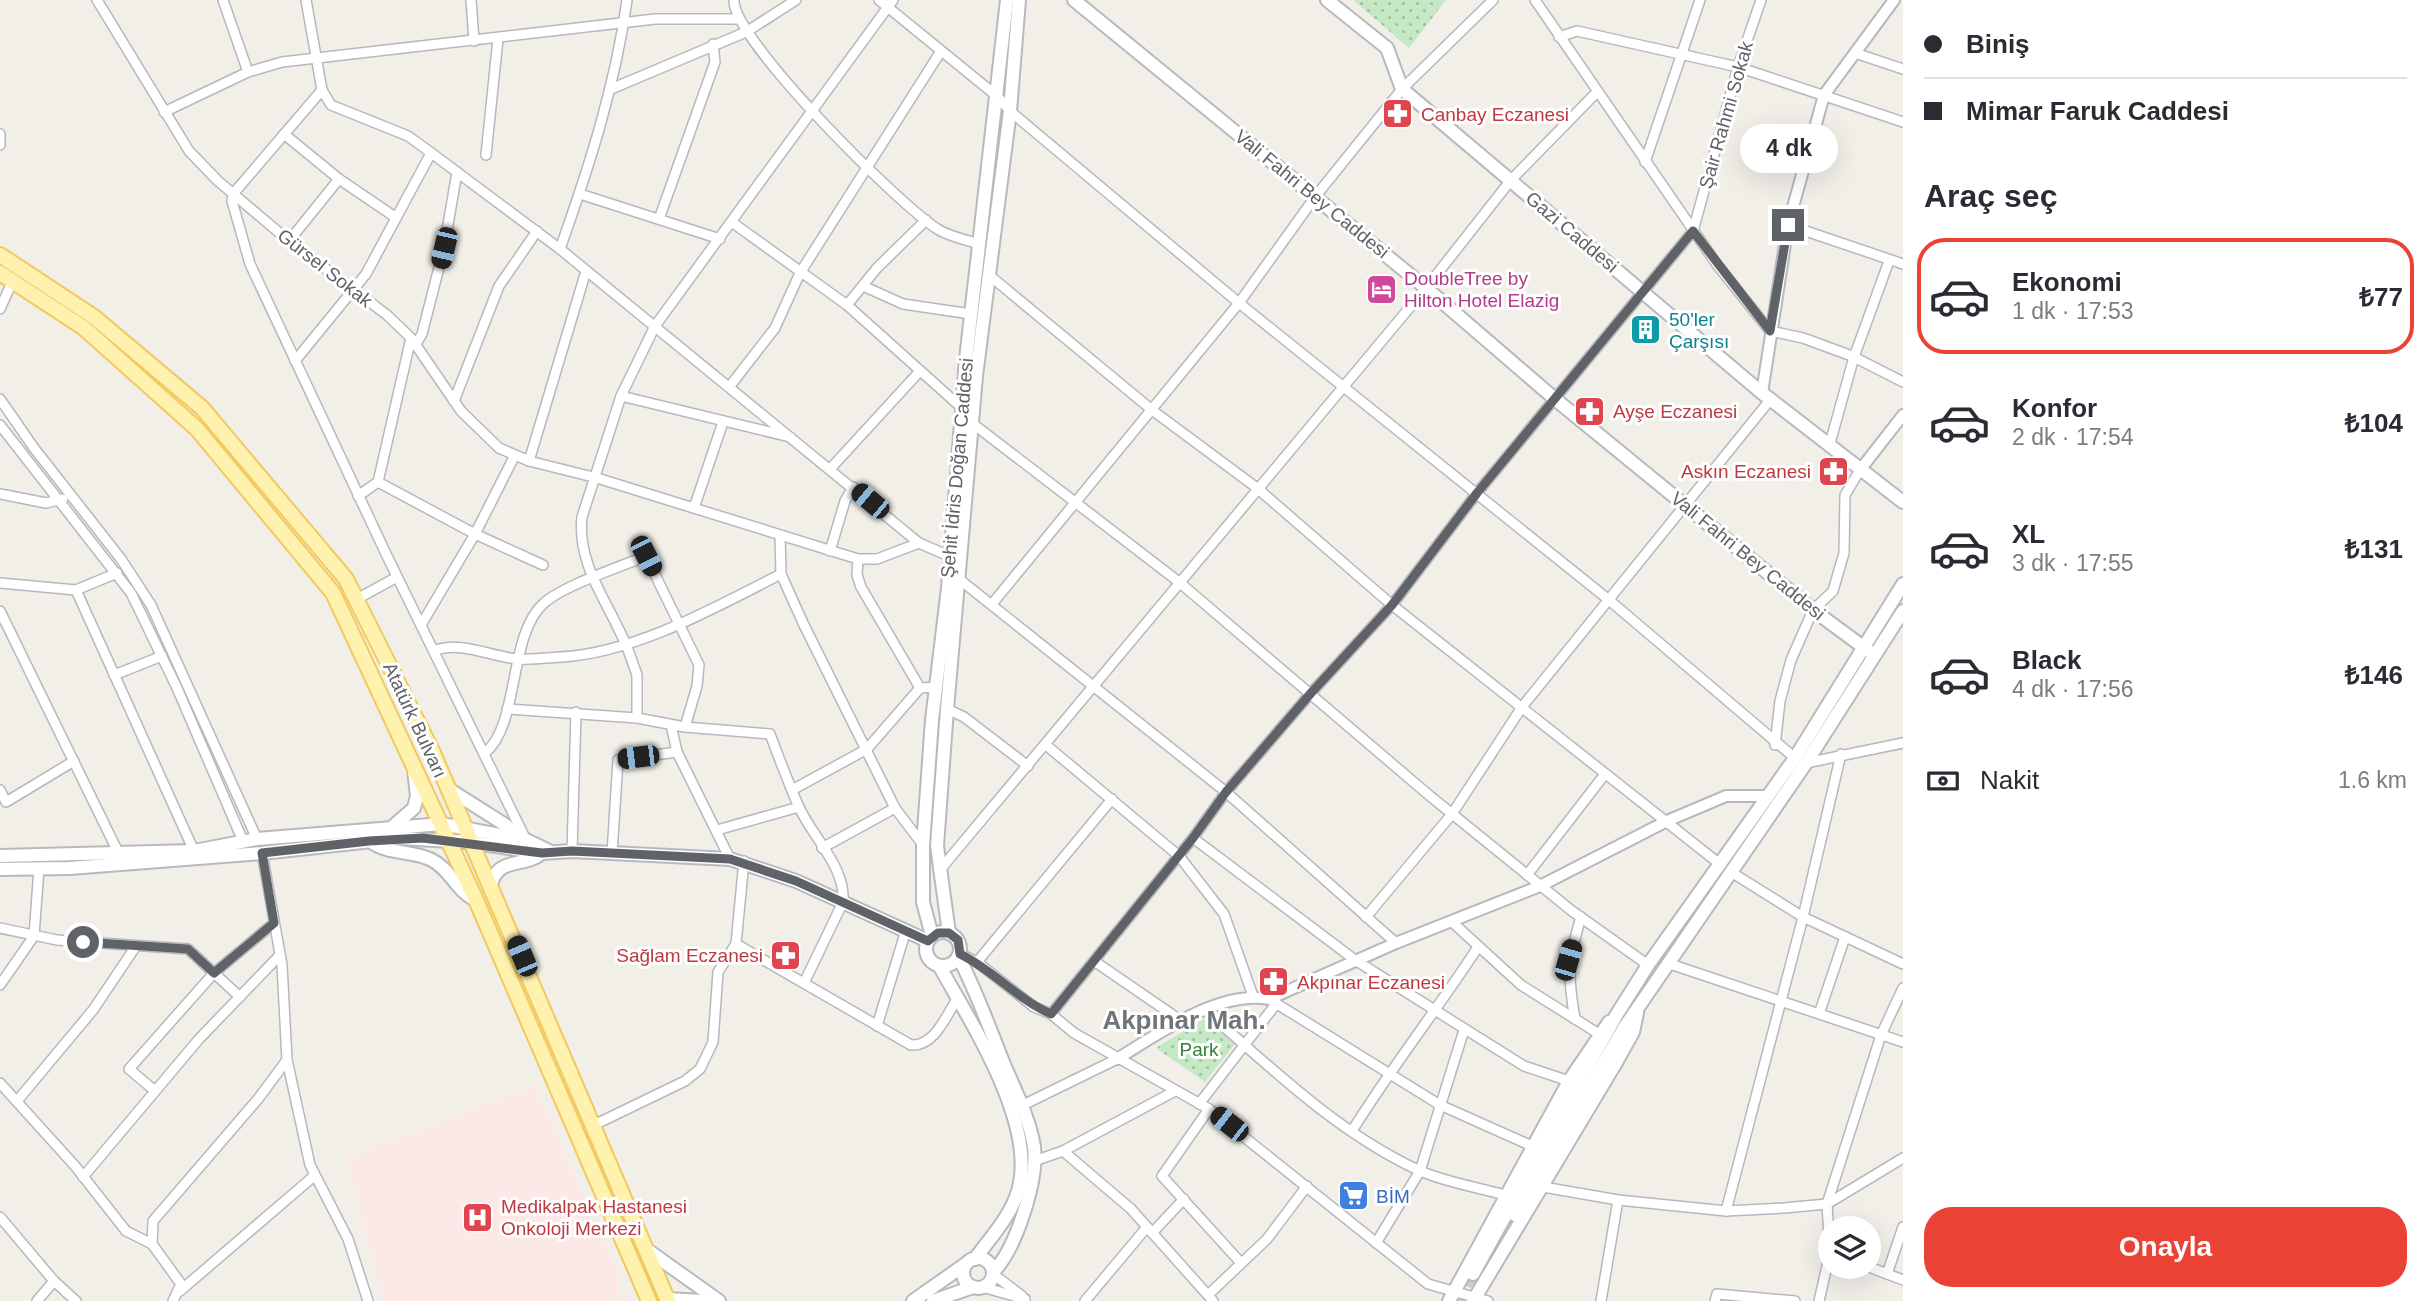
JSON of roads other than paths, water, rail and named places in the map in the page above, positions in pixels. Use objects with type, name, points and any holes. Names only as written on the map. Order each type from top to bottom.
[{"type":"main road","name":"Şehit İdris Doğan Caddesi","points":[[930,938],[923,902],[923,845],[935,687],[971,314],[998,97],[1007,0]]},
{"type":"main road","name":"Vali Fahri Bey Caddesi","points":[[1074,0],[1426,288],[1684,505],[1813,610],[1870,652]]},
{"type":"main road","points":[[1327,0],[1387,48],[1402,89]]},
{"type":"main road","name":"Şehit İdris Doğan Caddesi","points":[[949,933],[939,872],[947,709],[972,424],[1022,3]]},
{"type":"main road","name":"Gazi Caddesi","points":[[1402,89],[1766,396],[1903,502]]},
{"type":"main road","name":"Atatürk Bulvarı","points":[[0,255],[94,317],[202,408],[346,579],[491,884],[668,1300]]},
{"type":"main road","name":"Atatürk Bulvarı","points":[[6,276],[84,328],[206,439],[333,593],[476,900],[649,1301]]},
{"type":"main road","points":[[1870,652],[1903,584]]},
{"type":"main road","points":[[1767,801],[1782,797],[1800,761],[1870,652],[1903,611]]},
{"type":"main road","points":[[1726,869],[1648,965],[1617,1014],[1477,1275],[1624,1028],[1637,1012],[1726,869],[1767,801],[1800,761]]},
{"type":"main road","points":[[390,829],[414,808],[417,796],[413,775],[415,766]]},
{"type":"main road","points":[[447,788],[545,852]]},
{"type":"main road","points":[[0,856],[194,851],[250,840],[442,824],[463,826],[523,840]]},
{"type":"main road","points":[[0,869],[262,853],[369,841],[449,840],[545,852],[572,851],[744,861],[906,930],[930,938],[949,933],[958,940],[960,956],[1021,1106],[1031,1136],[1034,1161],[1027,1199],[1008,1252],[990,1282],[933,1301]]},
{"type":"main road","points":[[369,841],[382,848],[435,862],[464,893],[476,900]]},
{"type":"main road","points":[[491,884],[496,872],[504,865],[532,860],[545,852]]},
{"type":"main road","points":[[930,938],[927,956],[940,967],[957,999],[1009,1106],[1018,1135],[1021,1165],[1014,1202],[971,1261],[964,1276],[977,1287]]},
{"type":"main road","points":[[940,967],[951,965],[960,956]]},
{"type":"main road","points":[[1479,1300],[1633,1032],[1637,1012]]},
{"type":"main road","points":[[1451,1296],[1569,1081],[1599,1034],[1617,1014]]},
{"type":"main road","points":[[646,1250],[719,1301]]},
{"type":"main road","points":[[913,1301],[971,1261],[988,1262],[993,1273]]},
{"type":"main road","points":[[668,1300],[703,1301]]},
{"type":"street","name":"Gürsel Sokak","points":[[97,0],[189,151],[233,194],[289,241],[387,315],[414,341],[454,401],[499,448],[529,461],[597,478],[858,559]]},
{"type":"street","points":[[223,0],[248,72]]},
{"type":"street","points":[[306,0],[322,90],[331,105],[408,136],[560,249],[831,468],[919,543],[949,556]]},
{"type":"street","points":[[471,0],[474,41]]},
{"type":"street","points":[[560,249],[580,194],[611,89],[626,0]]},
{"type":"street","points":[[734,0],[746,32],[775,72],[868,165],[926,220],[948,234],[980,244]]},
{"type":"street","points":[[611,89],[746,32],[796,0]]},
{"type":"street","points":[[879,0],[891,4],[940,51],[998,97],[1010,111],[1239,303],[1609,600],[1775,744],[1800,761],[1903,743]]},
{"type":"street","points":[[992,604],[1239,303],[1315,197],[1402,89],[1493,0]]},
{"type":"street","points":[[1535,0],[1693,231],[1770,331],[1803,338],[1854,357],[1903,382]]},
{"type":"street","points":[[1645,162],[1700,0]]},
{"type":"street","name":"Şair Rahmi Sokak","points":[[1693,231],[1738,67],[1761,0]]},
{"type":"street","points":[[1366,916],[1452,814],[1522,707],[1684,505],[1766,396],[1770,331],[1788,225],[1824,95],[1894,0]]},
{"type":"street","points":[[637,718],[637,675],[627,644],[585,559],[580,533],[582,517],[597,478],[621,396],[655,326],[891,4]]},
{"type":"street","points":[[164,112],[248,72],[282,62],[654,19],[739,19]]},
{"type":"street","points":[[1559,37],[1577,31],[1738,67],[1903,122]]},
{"type":"street","points":[[485,155],[498,39]]},
{"type":"street","points":[[659,219],[715,62],[713,44]]},
{"type":"street","points":[[730,386],[775,328],[800,273],[940,51]]},
{"type":"street","points":[[1855,52],[1903,69]]},
{"type":"street","points":[[322,90],[233,194],[232,201],[250,264],[358,496],[485,753],[523,840]]},
{"type":"street","points":[[939,872],[1426,288],[1511,180],[1597,92]]},
{"type":"street","points":[[0,134],[0,145]]},
{"type":"street","points":[[284,134],[339,179],[395,217]]},
{"type":"street","points":[[295,361],[366,274],[431,153]]},
{"type":"street","points":[[358,496],[378,482],[414,341],[436,281],[457,172]]},
{"type":"street","points":[[289,241],[339,179]]},
{"type":"street","points":[[580,194],[720,239]]},
{"type":"street","points":[[847,305],[926,220]]},
{"type":"street","points":[[733,223],[847,305],[963,409]]},
{"type":"street","points":[[1788,225],[1903,264]]},
{"type":"street","points":[[1051,1014],[1179,856],[1226,792],[1311,693],[1392,605],[1477,493],[1693,231]]},
{"type":"street","points":[[454,401],[461,390],[499,286],[537,232]]},
{"type":"street","points":[[1829,447],[1854,357],[1889,261]]},
{"type":"street","points":[[529,461],[586,271]]},
{"type":"street","points":[[989,275],[1152,410],[1257,488],[1392,605],[1726,869],[1803,917],[1903,964]]},
{"type":"street","points":[[0,309],[6,276]]},
{"type":"street","points":[[863,286],[903,304],[971,314]]},
{"type":"street","points":[[831,468],[920,371]]},
{"type":"street","points":[[621,396],[791,437]]},
{"type":"street","points":[[0,399],[121,559],[151,605],[250,840]]},
{"type":"street","points":[[1775,744],[1780,701],[1791,660],[1813,610],[1833,591],[1843,553],[1845,495],[1860,470],[1903,415]]},
{"type":"street","points":[[694,508],[723,422]]},
{"type":"street","points":[[972,424],[1179,582],[1540,886],[1648,965]]},
{"type":"street","points":[[0,425],[117,573],[136,603],[250,840]]},
{"type":"street","points":[[421,625],[475,534],[515,455]]},
{"type":"street","points":[[378,482],[475,534],[543,565]]},
{"type":"street","points":[[830,551],[845,501],[853,487]]},
{"type":"street","points":[[0,494],[39,502],[71,496]]},
{"type":"street","points":[[780,535],[781,574],[895,808],[923,845]]},
{"type":"street","points":[[919,543],[877,559],[858,559],[858,581],[920,688]]},
{"type":"street","points":[[485,753],[500,735],[518,659],[540,606],[549,599],[646,556],[699,665],[697,686],[685,727]]},
{"type":"street","points":[[0,583],[76,590],[117,573]]},
{"type":"street","points":[[434,650],[456,647],[518,659],[585,655],[627,644],[781,574]]},
{"type":"street","points":[[357,600],[397,577]]},
{"type":"street","points":[[959,579],[1226,792],[1396,943]]},
{"type":"street","points":[[76,590],[194,851]]},
{"type":"street","points":[[0,611],[119,854]]},
{"type":"street","points":[[114,675],[162,656]]},
{"type":"street","points":[[792,790],[867,749],[920,688],[935,687]]},
{"type":"street","points":[[507,709],[576,712],[637,718],[685,727],[770,734],[799,807],[843,883],[844,902],[804,983]]},
{"type":"street","points":[[947,709],[964,717],[1028,766]]},
{"type":"street","points":[[572,851],[576,712]]},
{"type":"street","points":[[671,725],[677,752],[730,859]]},
{"type":"street","points":[[1046,745],[1179,856],[1224,914],[1253,996]]},
{"type":"street","points":[[612,853],[618,760],[677,752]]},
{"type":"street","points":[[1726,1211],[1803,917],[1841,754]]},
{"type":"street","points":[[0,790],[6,802],[74,761]]},
{"type":"street","points":[[1527,875],[1605,774]]},
{"type":"street","points":[[1199,1104],[1246,1046],[1272,1002],[1355,960],[1540,886],[1667,821],[1726,796],[1767,801]]},
{"type":"street","points":[[977,962],[1112,799]]},
{"type":"street","points":[[717,830],[799,807]]},
{"type":"street","points":[[822,848],[895,808]]},
{"type":"street","points":[[1193,838],[1355,960],[1524,1066],[1569,1081]]},
{"type":"street","points":[[262,853],[280,955],[287,1060],[314,1176],[348,1239],[368,1301]]},
{"type":"street","points":[[594,1125],[685,1081],[700,1069],[713,1042],[718,972],[736,944],[744,861]]},
{"type":"street","points":[[0,985],[34,936],[39,868]]},
{"type":"street","points":[[1575,1019],[1567,977],[1568,960],[1581,917]]},
{"type":"street","points":[[1451,920],[1521,985],[1599,1034]]},
{"type":"street","points":[[155,1091],[130,1069],[214,973],[274,923]]},
{"type":"street","points":[[0,928],[34,936],[188,949],[240,997]]},
{"type":"street","points":[[877,1026],[906,930]]},
{"type":"street","points":[[1819,1014],[1845,937]]},
{"type":"street","points":[[736,944],[911,1045],[925,1044],[957,999]]},
{"type":"street","points":[[17,1101],[93,1010],[136,946]]},
{"type":"street","points":[[1352,1131],[1387,1074],[1437,1011],[1478,947]]},
{"type":"street","points":[[83,1177],[155,1091],[280,955]]},
{"type":"street","points":[[960,956],[977,962],[1034,1007],[1051,1014],[1117,1059],[1209,1109],[1428,1284],[1451,1296],[1479,1300]]},
{"type":"street","points":[[1094,961],[1180,1020]]},
{"type":"street","points":[[1667,963],[1903,1042]]},
{"type":"street","points":[[1828,1216],[1827,1204],[1881,1035],[1903,988]]},
{"type":"street","points":[[1021,1106],[1117,1059],[1180,1020],[1253,996],[1272,1002],[1440,1105],[1532,1146]]},
{"type":"street","points":[[1205,1010],[1352,1131],[1420,1171],[1505,1195]]},
{"type":"street","points":[[1376,1243],[1420,1171],[1464,1030]]},
{"type":"street","points":[[152,1244],[153,1221],[258,1099],[287,1060]]},
{"type":"street","points":[[0,1083],[83,1177],[126,1231],[152,1244],[181,1284],[175,1297]]},
{"type":"street","points":[[1034,1161],[1063,1151],[1175,1091]]},
{"type":"street","points":[[1209,1109],[1162,1176],[1241,1264]]},
{"type":"street","points":[[1063,1151],[1131,1209],[1210,1298],[1267,1238],[1307,1186]]},
{"type":"street","points":[[1543,1186],[1618,1200],[1726,1211],[1827,1204],[1903,1158]]},
{"type":"street","points":[[175,1297],[314,1176]]},
{"type":"street","points":[[1085,1301],[1149,1230],[1184,1199]]},
{"type":"street","points":[[1601,1301],[1618,1200]]},
{"type":"street","points":[[0,1217],[54,1281],[76,1301]]},
{"type":"street","points":[[1887,1274],[1903,1227]]},
{"type":"street","points":[[1881,1272],[1903,1280]]},
{"type":"street","points":[[993,1273],[1027,1300]]},
{"type":"street","points":[[1819,1301],[1824,1279]]},
{"type":"street","points":[[37,1301],[54,1281]]},
{"type":"street","points":[[977,1287],[1027,1300]]},
{"type":"street","points":[[1715,1301],[1717,1294],[1795,1301]]},
{"type":"tunnel","points":[[1457,1301],[1473,1274]]},
{"type":"place","name":"Canbay Eczanesi","points":[[1398,114]]},
{"type":"place","name":"DoubleTree by Hilton Hotel Elazig","points":[[1381,289]]},
{"type":"place","name":"50'ler Çarşısı","points":[[1646,330]]},
{"type":"place","name":"Ayşe Eczanesi","points":[[1590,411]]},
{"type":"place","name":"Askın Eczanesi","points":[[1834,471]]},
{"type":"place","name":"Sağlam Eczanesi","points":[[786,955]]},
{"type":"place","name":"Akpınar Eczanesi","points":[[1274,982]]},
{"type":"place","name":"BİM","points":[[1353,1196]]},
{"type":"place","name":"Medikalpak Hastanesi Onkoloji Merkezi","points":[[478,1217]]},
{"type":"district","name":"Akpınar Mah.","points":[[1184,1020]]},
{"type":"park label","name":"Park","points":[[1199,1049]]}]
